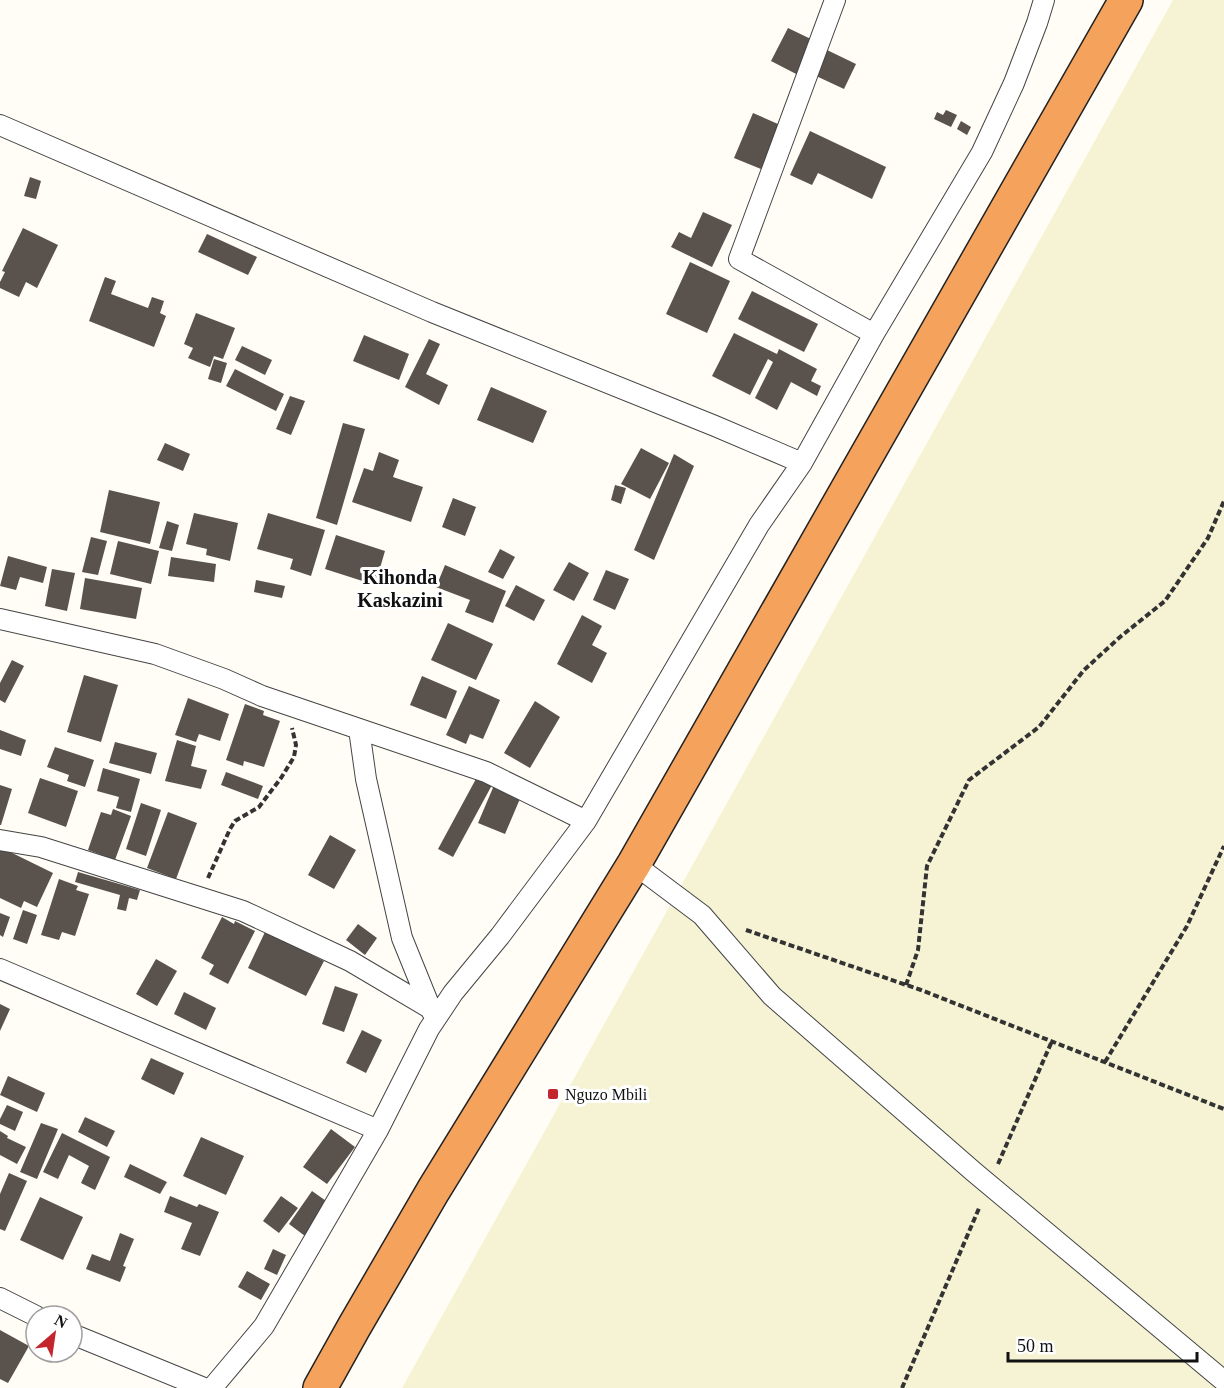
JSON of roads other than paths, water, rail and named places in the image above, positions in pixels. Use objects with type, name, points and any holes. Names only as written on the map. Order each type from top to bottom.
[{"type":"highway","points":[[320,1388],[433,1191],[634,864],[1126,0]]},
{"type":"street","points":[[835,0],[739,259],[874,334]]},
{"type":"street","points":[[212,1388],[264,1326],[378,1130],[429,1029],[453,993],[500,936],[586,821],[759,525],[802,464],[874,334],[982,152],[1018,73],[1044,0]]},
{"type":"street","points":[[0,125],[432,312],[715,426],[802,464]]},
{"type":"street","points":[[0,619],[156,654],[286,703],[486,772],[586,821]]},
{"type":"street","points":[[359,729],[366,779],[402,938],[433,1010],[429,1029]]},
{"type":"street","points":[[0,840],[41,847],[243,911],[350,961],[433,1010]]},
{"type":"street","points":[[634,864],[702,915],[772,996],[989,1184],[1224,1381]]},
{"type":"street","points":[[0,969],[378,1130]]},
{"type":"street","points":[[0,1298],[24,1310]]},
{"type":"street","points":[[84,1339],[204,1388]]},
{"type":"place","name":"Nguzo Mbili","points":[[553,1094]]},
{"type":"district","name":"Kihonda Kaskazini","points":[[400,588]]}]
